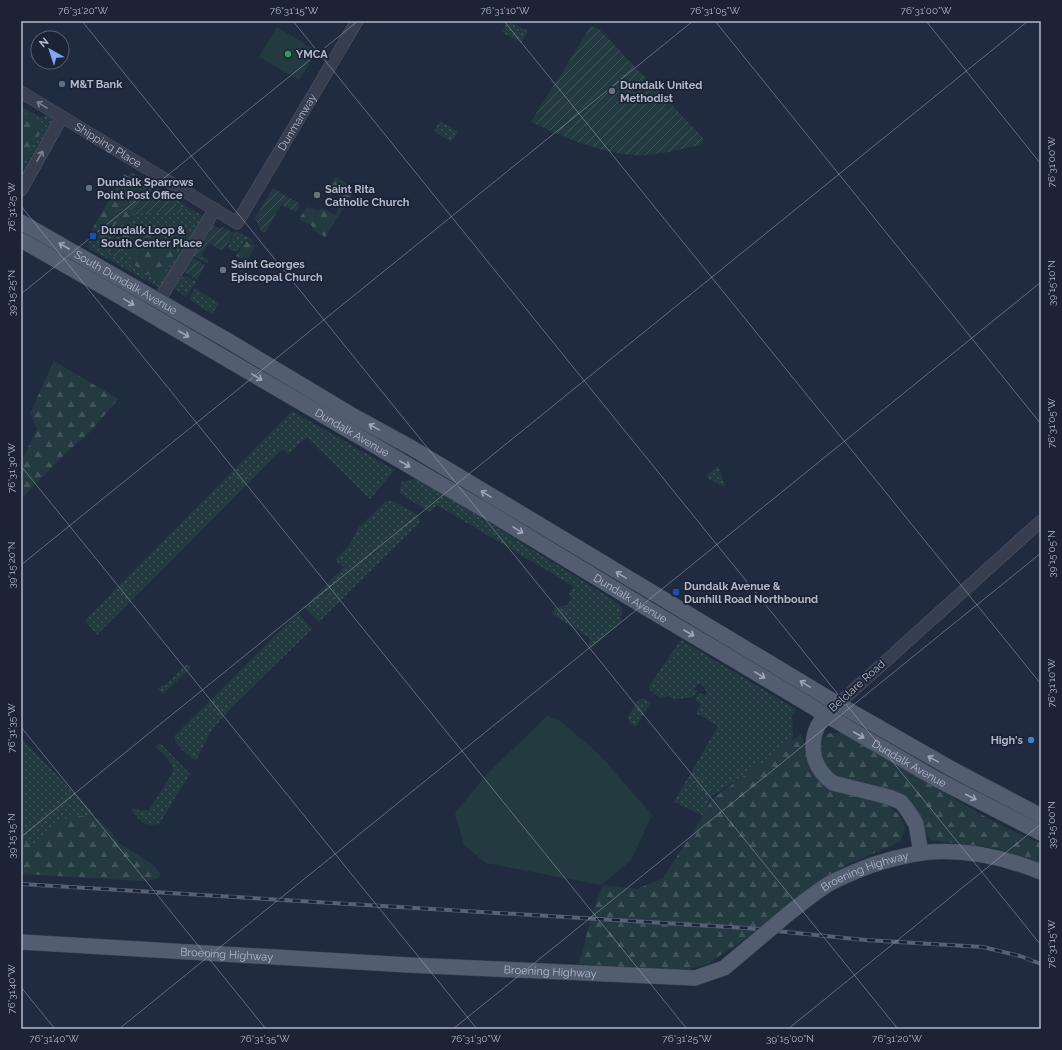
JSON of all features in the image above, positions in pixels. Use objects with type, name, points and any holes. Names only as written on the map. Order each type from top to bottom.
[{"type":"main road","name":"South Dundalk Avenue","points":[[21,222],[232,343]]},
{"type":"main road","name":"South Dundalk Avenue","points":[[21,240],[224,357]]},
{"type":"main road","name":"Dundalk Avenue","points":[[232,343],[350,414],[412,448],[838,704],[950,768],[1040,824]]},
{"type":"main road","name":"Dundalk Avenue","points":[[224,357],[341,428],[495,516],[642,606],[936,780],[1040,824]]},
{"type":"main road","name":"Belclare Road","points":[[838,704],[826,715],[817,729],[813,743],[817,765],[826,777],[833,783],[889,797],[901,802],[908,810],[916,824],[921,853]]},
{"type":"main road","name":"Broening Highway","points":[[21,942],[408,965],[695,978],[724,968],[788,914],[822,889],[846,875],[888,860],[921,853],[952,852],[999,858],[1041,872]]},
{"type":"street","name":"Dunmanway","points":[[237,223],[357,21]]},
{"type":"street","name":"Shipping Place","points":[[21,92],[237,223]]},
{"type":"street","points":[[21,190],[62,117]]},
{"type":"street","points":[[150,315],[215,209]]},
{"type":"street","name":"Belclare Road","points":[[838,704],[1041,521]]},
{"type":"green space","points":[[508,21],[528,31],[521,43],[502,32]]},
{"type":"green space","points":[[591,26],[599,29],[703,138],[703,142],[699,145],[665,152],[645,155],[631,155],[616,153],[586,145],[531,122]]},
{"type":"green space","name":"YMCA","points":[[277,27],[317,51],[299,80],[259,57]]},
{"type":"green space","points":[[21,106],[41,118],[40,117],[51,115],[53,124],[21,178],[21,173],[51,124],[21,171]]},
{"type":"green space","points":[[21,111],[45,125],[21,166]]},
{"type":"green space","points":[[440,121],[458,132],[451,142],[434,131]]},
{"type":"green space","points":[[131,172],[203,216],[160,288],[86,247]]},
{"type":"green space","points":[[124,174],[140,184],[127,206],[132,211],[132,221],[126,225],[115,224],[109,236],[95,238],[88,236]]},
{"type":"green space","points":[[336,177],[356,189],[325,237],[312,229],[312,226],[299,219],[307,207],[318,211],[322,208],[335,215],[344,199],[332,191],[334,187],[331,185]]},
{"type":"green space","points":[[144,185],[190,213],[133,214],[129,207]]},
{"type":"green space","points":[[273,188],[300,204],[296,212],[281,205],[265,233],[261,231],[255,218]]},
{"type":"green space","points":[[213,225],[220,229],[222,227],[234,233],[224,249],[219,250],[209,243],[201,256],[209,260],[207,263],[194,256]]},
{"type":"green space","points":[[120,226],[148,227],[154,241],[163,241],[172,233],[183,239],[159,281],[131,263],[130,254],[123,239],[114,234]]},
{"type":"green space","points":[[236,231],[252,239],[253,243],[246,239],[237,252],[227,247]]},
{"type":"green space","points":[[246,241],[255,246],[247,262],[236,256]]},
{"type":"green space","points":[[105,242],[117,245],[121,251],[121,260],[96,245]]},
{"type":"green space","points":[[193,258],[205,265],[197,280],[184,272]]},
{"type":"green space","points":[[184,275],[196,282],[186,297],[174,288]]},
{"type":"green space","points":[[195,288],[219,304],[212,314],[189,299]]},
{"type":"green space","points":[[54,361],[118,399],[91,431],[66,453],[21,499],[21,456],[24,456],[37,429],[30,413]]},
{"type":"green space","points":[[292,411],[395,470],[370,499],[307,437],[288,454],[282,449],[97,635],[85,620]]},
{"type":"green space","points":[[718,466],[725,485],[724,487],[706,477]]},
{"type":"green space","points":[[418,478],[615,601],[622,608],[621,621],[592,648],[589,645],[590,638],[552,614],[556,607],[566,606],[572,599],[569,594],[573,586],[437,505],[429,512],[400,493],[401,482]]},
{"type":"green space","points":[[386,501],[393,501],[418,515],[420,522],[319,622],[304,607],[344,567],[335,560],[350,544],[358,528]]},
{"type":"green space","points":[[298,613],[312,629],[230,709],[210,732],[197,759],[194,760],[182,750],[175,741],[175,735]]},
{"type":"green space","points":[[681,640],[797,710],[792,716],[793,738],[780,753],[710,797],[704,816],[674,802],[718,726],[696,713],[701,704],[695,699],[699,693],[705,695],[707,692],[701,684],[697,684],[694,689],[698,691],[693,697],[676,699],[668,696],[660,698],[650,690],[649,686]]},
{"type":"green space","points":[[188,663],[191,668],[163,694],[158,689],[163,685],[165,686]]},
{"type":"green space","points":[[639,699],[645,699],[650,703],[636,727],[629,723],[628,716]]},
{"type":"green space","points":[[547,716],[559,720],[600,755],[652,815],[631,860],[601,885],[486,863],[464,845],[455,813],[487,774]]},
{"type":"green space","points":[[830,733],[842,733],[996,823],[1041,844],[1041,864],[999,849],[930,840],[895,793],[877,785],[837,776],[827,767],[818,753],[821,739]]},
{"type":"green space","points":[[801,734],[815,774],[886,803],[899,815],[905,828],[900,842],[849,864],[822,879],[738,944],[705,965],[682,971],[579,964],[593,910],[603,885],[637,889],[663,878],[700,821],[712,799]]},
{"type":"green space","points":[[21,738],[94,814],[28,870],[21,870]]},
{"type":"green space","points":[[160,743],[190,774],[159,824],[150,825],[143,822],[132,811],[133,808],[141,811],[149,810],[172,774],[172,766],[170,762],[165,755],[155,747]]},
{"type":"green space","points":[[72,815],[97,818],[111,832],[119,843],[152,864],[161,874],[157,879],[144,881],[21,874],[21,841],[33,845],[36,844],[49,830]]},
{"type":"railway","points":[[21,884],[746,928],[865,940],[983,947],[1020,956],[1041,964]]},
{"type":"place","name":"YMCA","points":[[288,54]]},
{"type":"place","name":"M&T Bank","points":[[62,84]]},
{"type":"place","name":"Dundalk United Methodist","points":[[612,91]]},
{"type":"place","name":"Dundalk Sparrows Point Post Office","points":[[89,188]]},
{"type":"place","name":"Saint Rita Catholic Church","points":[[317,195]]},
{"type":"place","name":"Dundalk Loop & South Center Place","points":[[93,236]]},
{"type":"place","name":"Saint Georges Episcopal Church","points":[[223,270]]},
{"type":"place","name":"Dundalk Avenue & Dunhill Road Northbound","points":[[676,592]]},
{"type":"place","name":"High's","points":[[1031,740]]}]
